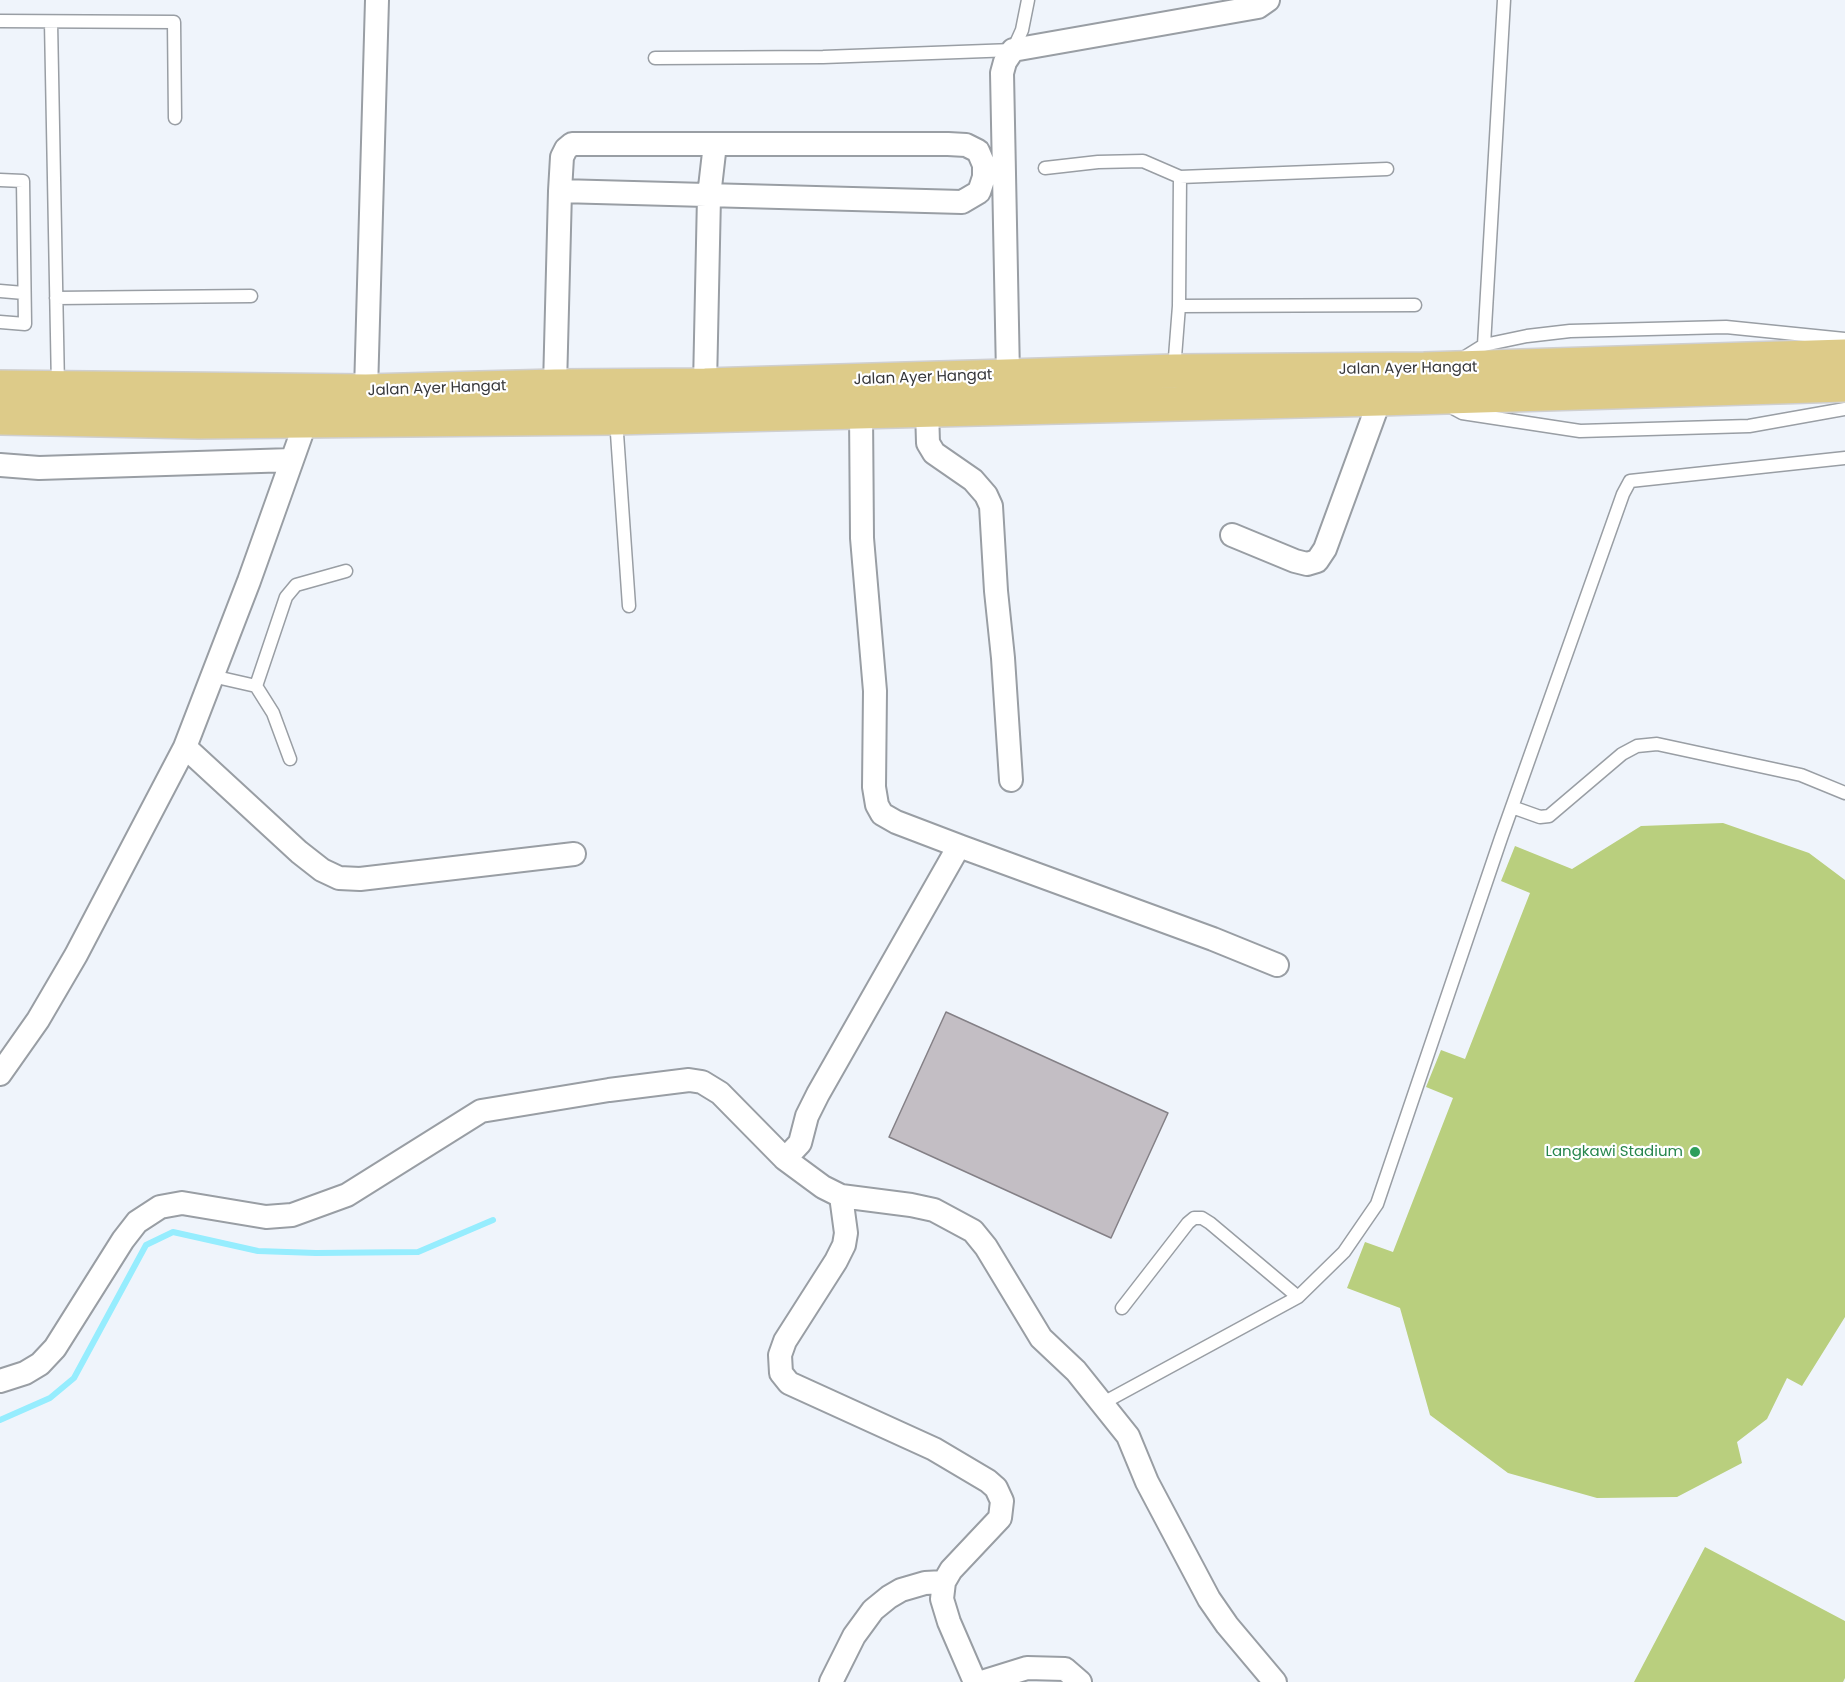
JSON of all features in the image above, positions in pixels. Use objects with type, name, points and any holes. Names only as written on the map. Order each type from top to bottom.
[{"type":"main road","name":"Jalan Ayer Hangat","points":[[0,418],[199,422],[616,418],[1380,399],[1427,383],[1845,356]]},
{"type":"main road","name":"Jalan Ayer Hangat","points":[[0,387],[366,391],[705,385],[1174,371],[1427,383],[1845,385]]},
{"type":"street","points":[[366,391],[376,0]]},
{"type":"street","points":[[1008,375],[1002,73],[1012,50],[1258,7],[1268,0]]},
{"type":"street","points":[[555,386],[560,191],[562,157],[572,144],[966,145],[978,151],[984,165],[984,177],[979,192],[962,202],[560,191]]},
{"type":"street","points":[[705,385],[709,196],[715,144]]},
{"type":"street","points":[[1232,535],[1295,561],[1307,564],[1317,561],[1325,549],[1380,399]]},
{"type":"street","points":[[927,409],[928,443],[934,453],[973,480],[986,495],[991,506],[1011,780]]},
{"type":"street","points":[[861,412],[862,538],[875,692],[874,787],[876,805],[882,814],[896,822],[1213,939],[1277,965]]},
{"type":"street","points":[[0,1074],[38,1020],[75,955],[184,747],[249,581],[306,421]]},
{"type":"street","points":[[199,422],[202,462]]},
{"type":"street","points":[[0,465],[39,468],[292,460]]},
{"type":"street","points":[[184,747],[299,852],[322,870],[339,878],[360,879],[574,854]]},
{"type":"street","points":[[785,1159],[800,1143],[807,1116],[822,1086],[959,846]]},
{"type":"street","points":[[0,1381],[25,1373],[48,1356],[123,1240],[137,1222],[160,1207],[182,1203],[266,1217],[292,1215],[347,1195],[482,1111],[609,1090],[689,1080],[702,1082],[720,1093],[785,1159],[824,1187],[841,1196],[934,1209],[973,1231],[996,1263],[1041,1338],[1076,1371],[1128,1436],[1147,1482],[1209,1599],[1227,1625],[1275,1682]]},
{"type":"street","points":[[841,1196],[846,1233],[844,1245],[786,1341],[780,1355],[781,1373],[789,1383],[934,1449],[996,1488],[1002,1500],[1000,1518],[951,1569],[944,1582],[942,1599],[975,1682]]},
{"type":"street","points":[[831,1682],[854,1636],[873,1610],[902,1590],[925,1583],[944,1582]]},
{"type":"street","points":[[982,1682],[1027,1668],[1065,1669],[1080,1682]]},
{"type":"lane","points":[[655,58],[824,57],[1012,50],[1022,30],[1028,0]]},
{"type":"lane","points":[[1484,345],[1504,0]]},
{"type":"lane","points":[[0,21],[174,22],[175,118]]},
{"type":"lane","points":[[51,22],[58,388]]},
{"type":"lane","points":[[1045,168],[1098,162],[1143,161],[1180,177],[1387,169]]},
{"type":"lane","points":[[1174,371],[1179,306],[1180,177]]},
{"type":"lane","points":[[0,180],[23,181],[25,324],[0,322]]},
{"type":"lane","points":[[0,291],[24,293]]},
{"type":"lane","points":[[56,298],[251,296]]},
{"type":"lane","points":[[1179,306],[1415,305]]},
{"type":"lane","points":[[1845,339],[1726,327],[1570,331],[1527,336],[1484,345],[1451,364],[1427,383],[1462,412],[1580,431],[1749,426],[1845,409]]},
{"type":"lane","points":[[616,418],[629,606]]},
{"type":"lane","points":[[1102,1403],[1298,1296],[1344,1252],[1377,1204],[1512,807],[1623,494],[1630,482],[1845,458]]},
{"type":"lane","points":[[256,686],[286,597],[296,585],[346,571]]},
{"type":"lane","points":[[212,676],[256,686],[273,713],[290,759]]},
{"type":"lane","points":[[1512,807],[1540,817],[1549,816],[1622,754],[1637,746],[1657,744],[1801,775],[1845,793]]},
{"type":"lane","points":[[1122,1308],[1194,1218],[1202,1218],[1210,1223],[1298,1296]]},
{"type":"green space","points":[[1723,823],[1809,853],[1845,880],[1845,1317],[1802,1386],[1787,1378],[1767,1419],[1737,1442],[1742,1463],[1677,1497],[1597,1498],[1508,1473],[1430,1415],[1400,1308],[1347,1288],[1365,1242],[1393,1252],[1453,1098],[1426,1087],[1441,1050],[1465,1059],[1530,893],[1501,881],[1515,846],[1572,869],[1641,826]]},
{"type":"green space","points":[[1705,1547],[1845,1621],[1845,1678],[1843,1682],[1634,1682]]},
{"type":"building","points":[[946,1012],[1168,1113],[1111,1238],[889,1137]]},
{"type":"waterway","points":[[0,1420],[50,1398],[74,1378],[146,1245],[173,1232],[258,1251],[418,1252],[493,1220]]},
{"type":"place","name":"Langkawi Stadium","points":[[1695,1152]]}]
